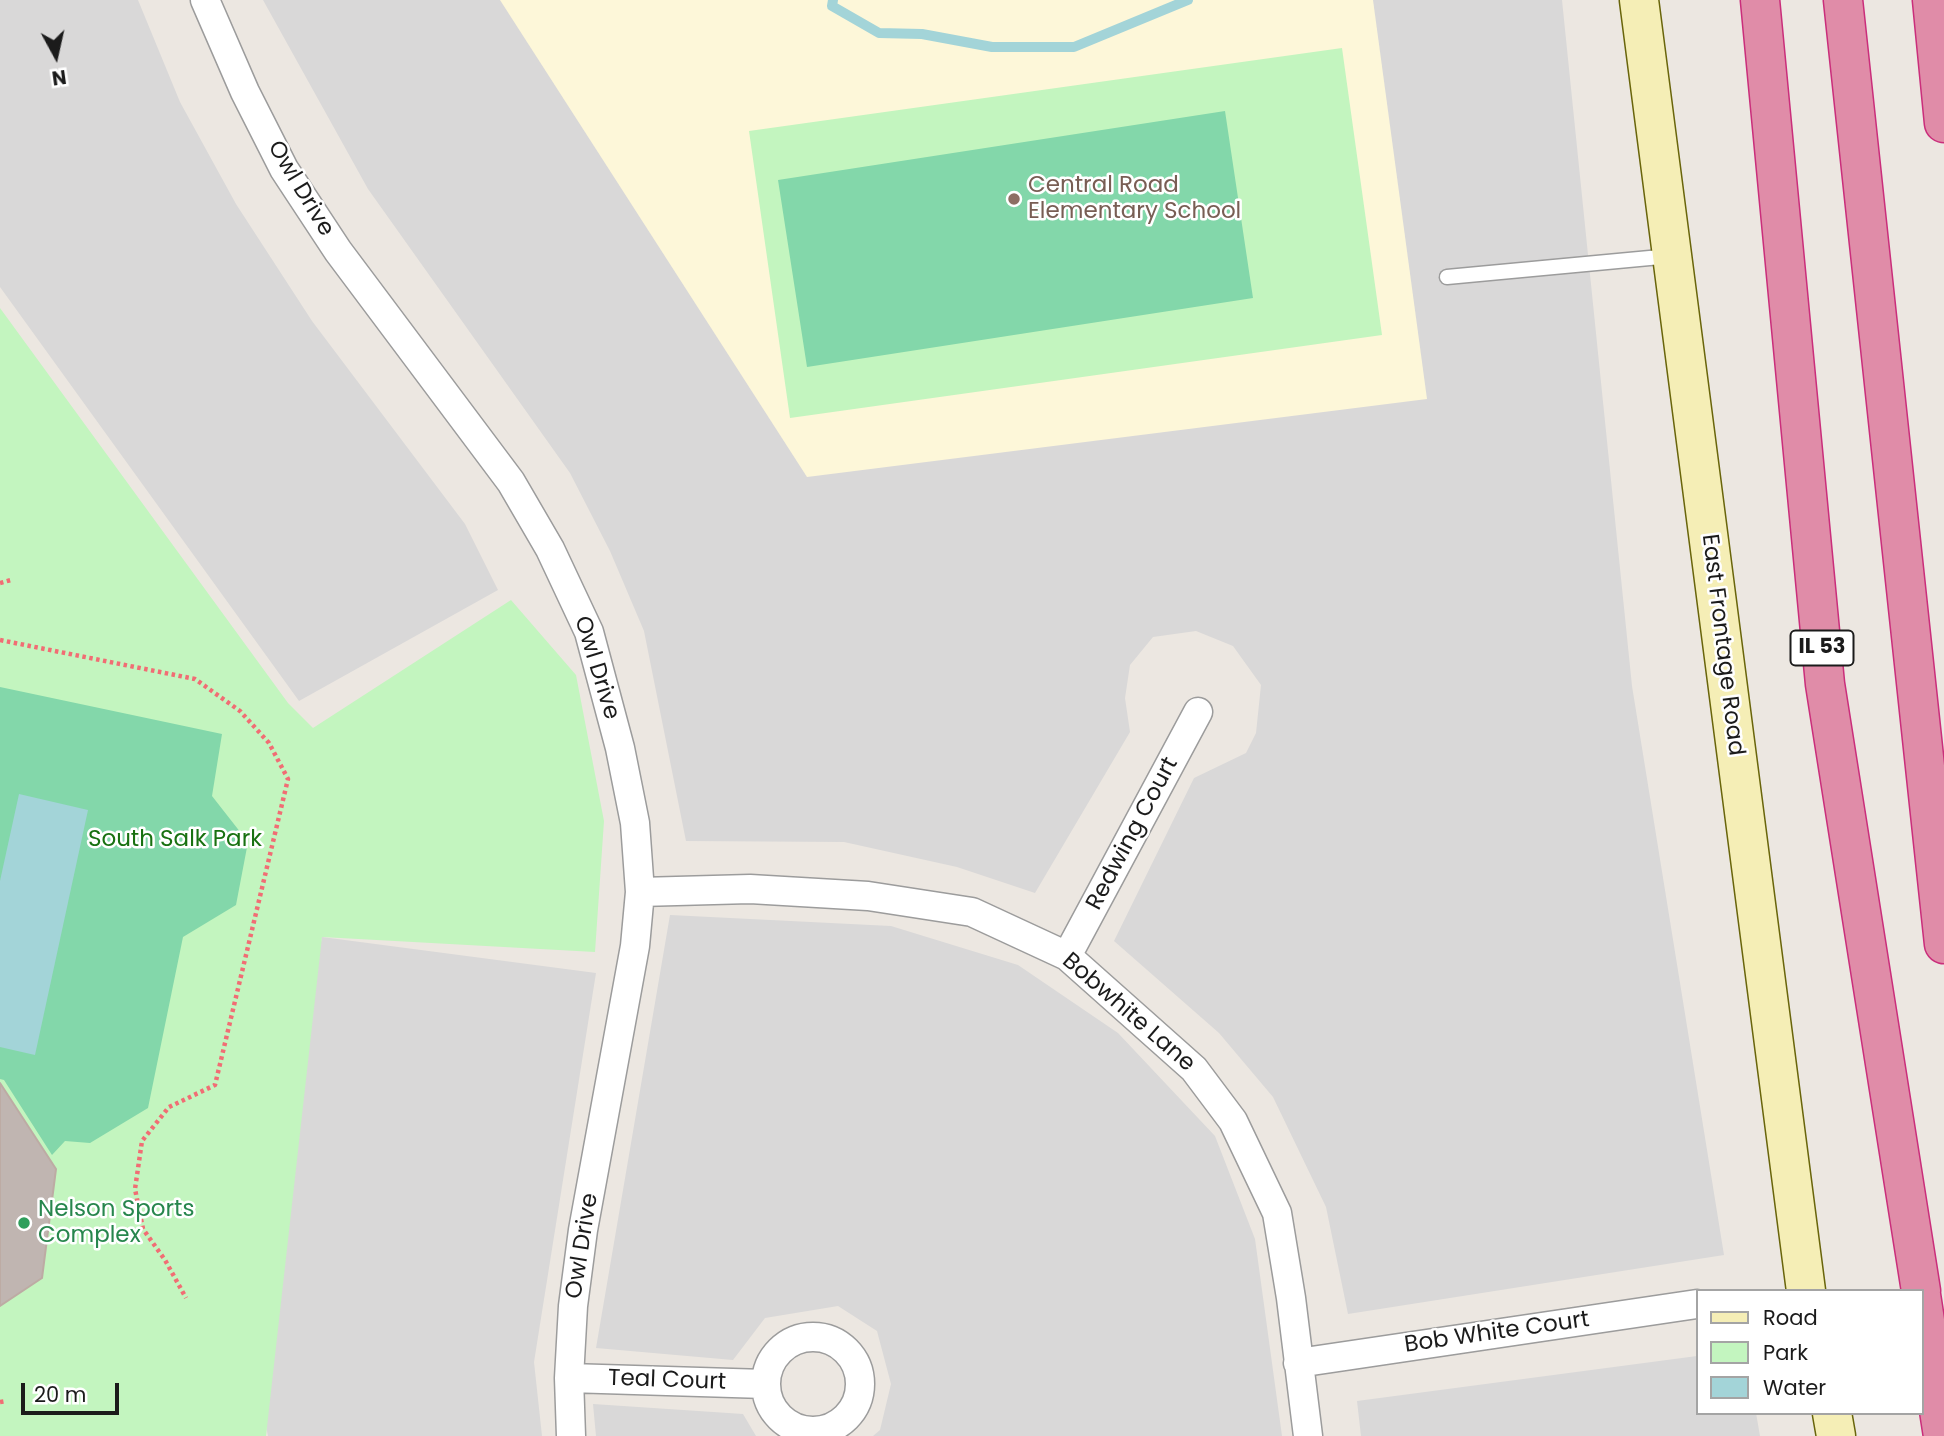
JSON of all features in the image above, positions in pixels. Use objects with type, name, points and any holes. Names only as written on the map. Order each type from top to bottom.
[{"type":"highway","name":"IL 53","points":[[1760,0],[1825,684],[1920,1289]]},
{"type":"highway","points":[[1843,0],[1944,944]]},
{"type":"highway","points":[[1932,0],[1944,122]]},
{"type":"highway","name":"IL 53","points":[[1923,1306],[1943,1436]]},
{"type":"street","name":"Owl Drive","points":[[205,0],[245,92],[284,169],[338,250],[510,482],[550,549],[589,632],[620,748],[635,823],[640,892],[635,946],[583,1230],[573,1306],[569,1378],[571,1436]]},
{"type":"street","name":"East Frontage Road","points":[[1639,0],[1799,1289]]},
{"type":"street","name":"Redwing Court","points":[[1067,956],[1198,712]]},
{"type":"street","name":"Bobwhite Lane","points":[[640,892],[750,889],[868,896],[972,912],[1067,956],[1194,1069],[1233,1121],[1276,1213],[1291,1298],[1308,1436]]},
{"type":"street","name":"Bob White Court","points":[[1298,1363],[1696,1304]]},
{"type":"street","name":"Teal Court","points":[[569,1378],[765,1384]]},
{"type":"street","points":[[1832,1415],[1836,1436]]},
{"type":"lane","points":[[1447,277],[1672,256]]},
{"type":"path","points":[[0,583],[11,580]]},
{"type":"path","points":[[0,640],[195,680],[240,711],[269,743],[288,779],[215,1085],[169,1107],[142,1141],[135,1189],[143,1230],[165,1260],[186,1298]]},
{"type":"shaded area","points":[[0,0],[138,0],[180,102],[236,204],[312,321],[465,524],[498,590],[299,701],[0,287]]},
{"type":"shaded area","points":[[263,0],[1562,0],[1632,686],[1724,1255],[1348,1314],[1326,1207],[1273,1097],[1219,1033],[1114,941],[1194,778],[1246,753],[1256,733],[1261,685],[1233,646],[1196,631],[1153,637],[1130,665],[1125,698],[1130,732],[1035,893],[957,867],[844,842],[686,841],[644,631],[610,551],[570,473],[368,189]]},
{"type":"shaded area","name":"Central Road Elementary School","points":[[500,0],[1373,0],[1427,399],[807,477]]},
{"type":"shaded area","points":[[670,915],[891,926],[1018,965],[1118,1033],[1215,1136],[1255,1239],[1282,1436],[873,1436],[880,1430],[891,1384],[877,1331],[838,1306],[765,1318],[733,1360],[596,1348]]},
{"type":"shaded area","points":[[322,937],[596,973],[534,1362],[542,1436],[268,1436],[247,1336]]},
{"type":"shaded area","points":[[1696,1356],[1696,1415],[1756,1415],[1760,1436],[1361,1436],[1357,1401]]},
{"type":"shaded area","points":[[593,1404],[743,1414],[756,1436],[596,1436]]},
{"type":"green space","points":[[1342,48],[1382,335],[790,418],[749,131]]},
{"type":"green space","points":[[1225,111],[1253,298],[807,367],[778,180]]},
{"type":"green space","name":"South Salk Park","points":[[0,308],[288,703],[313,728],[511,600],[576,675],[604,821],[595,952],[322,937],[266,1436],[0,1436]]},
{"type":"green space","points":[[0,687],[222,734],[212,796],[248,842],[236,905],[183,937],[148,1108],[90,1143],[65,1141],[52,1155],[4,1080],[0,1079]]},
{"type":"water","points":[[19,794],[88,810],[35,1055],[0,1047],[0,881]]},
{"type":"building","name":"Nelson Sports Complex","points":[[0,1083],[56,1169],[42,1278],[0,1306]]},
{"type":"waterway","points":[[833,0],[832,6],[879,33],[922,34],[992,47],[1074,47],[1188,0]]},
{"type":"place","name":"Central Road Elementary School","points":[[1014,199]]},
{"type":"place","name":"Nelson Sports Complex","points":[[24,1223]]}]
